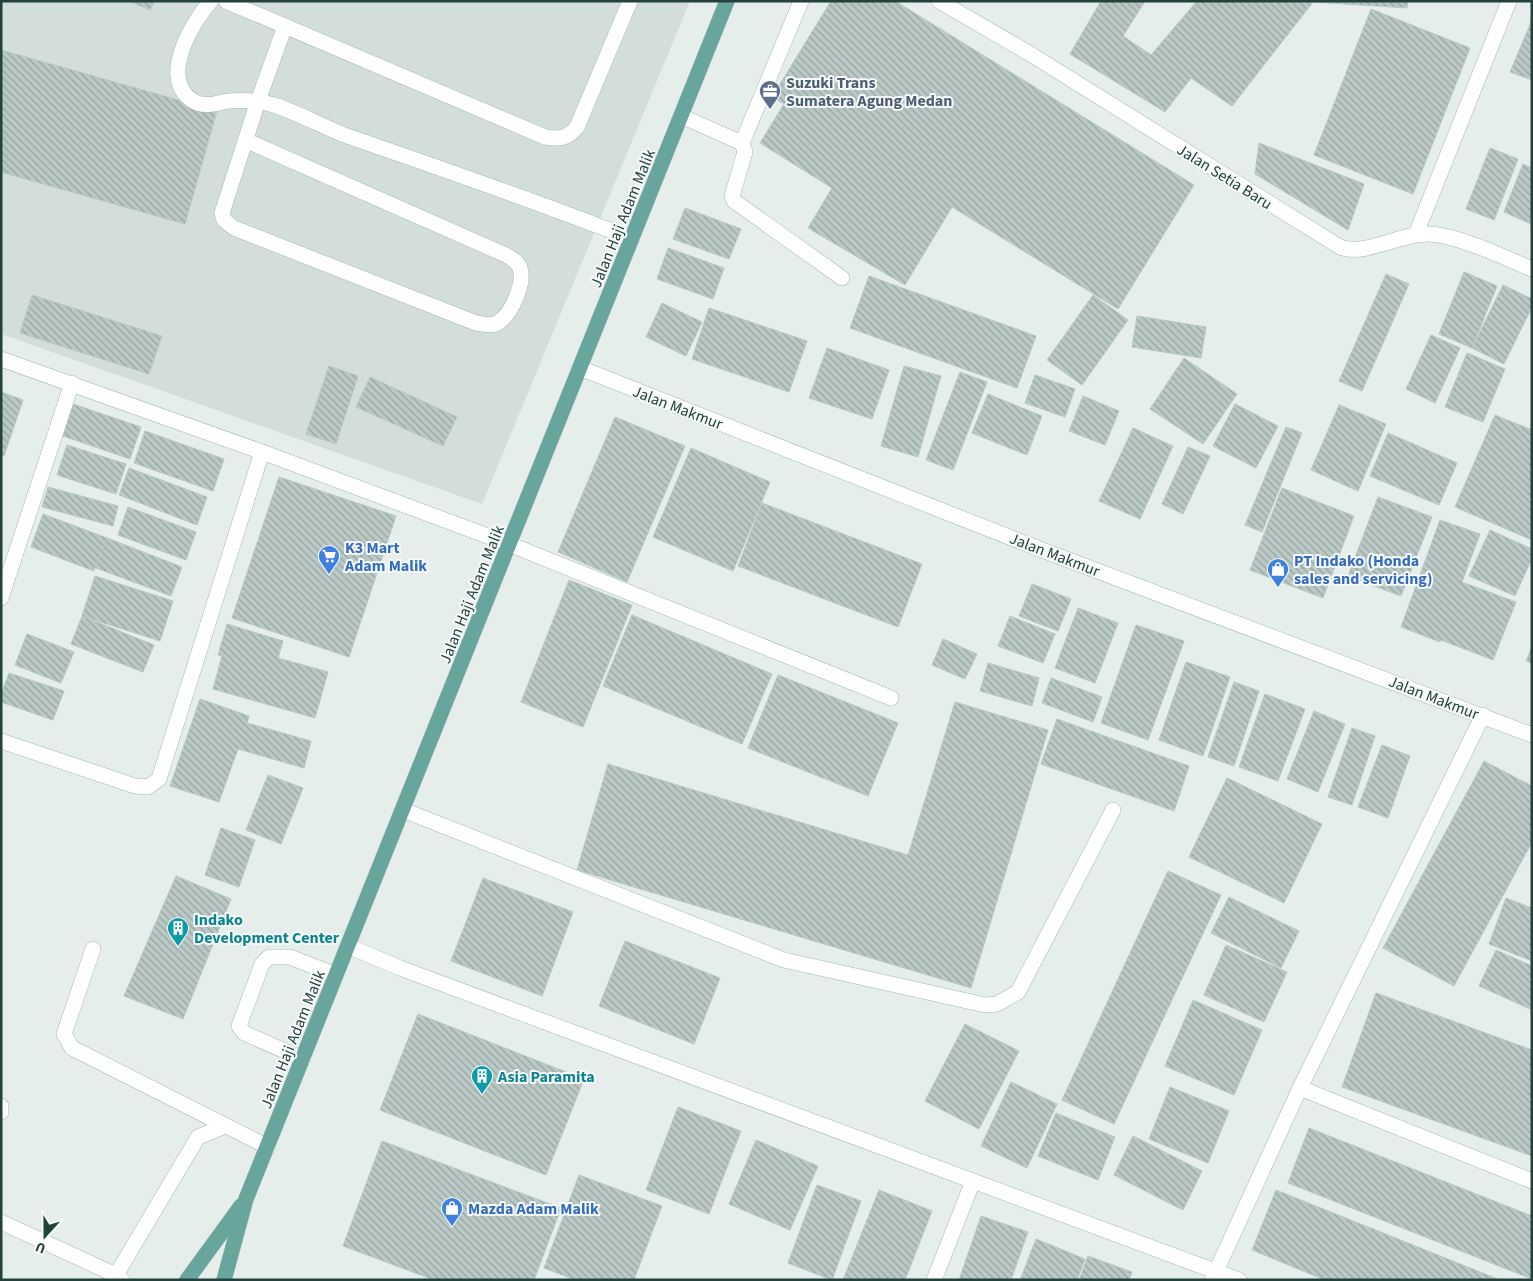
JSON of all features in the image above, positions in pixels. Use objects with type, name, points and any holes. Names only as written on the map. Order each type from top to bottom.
[{"type":"main road","name":"Jalan Haji Adam Malik","points":[[224,1280],[246,1199],[727,1]]},
{"type":"main road","name":"Jalan Haji Adam Malik","points":[[187,1280],[246,1199]]},
{"type":"street","points":[[211,1],[191,29],[177,68],[180,86],[192,100],[210,106],[228,101],[258,101],[276,106],[326,128],[537,202],[632,239]]},
{"type":"street","points":[[226,1],[545,137],[560,139],[570,136],[577,127],[630,1]]},
{"type":"street","points":[[801,1],[742,143],[745,152],[732,196],[734,200],[842,278]]},
{"type":"street","name":"Jalan Setia Baru","points":[[939,1],[1032,55],[1345,250],[1360,249],[1416,234],[1442,236],[1489,251],[1532,269]]},
{"type":"street","points":[[1416,234],[1509,1]]},
{"type":"street","points":[[245,140],[506,255],[515,261],[520,269],[521,279],[515,300],[499,322],[490,325],[476,323],[228,225],[222,213],[245,140],[258,101],[285,26]]},
{"type":"street","points":[[681,116],[742,143]]},
{"type":"street","points":[[1,359],[262,452],[509,544],[891,698]]},
{"type":"street","name":"Jalan Makmur","points":[[580,368],[1042,550],[1484,715],[1532,735]]},
{"type":"street","points":[[2,592],[72,383]]},
{"type":"street","points":[[1,741],[135,786],[148,787],[160,779],[262,452]]},
{"type":"street","points":[[1214,1275],[1300,1088],[1484,715]]},
{"type":"street","points":[[403,810],[784,960],[985,1005],[997,1004],[1018,992],[1113,810]]},
{"type":"street","points":[[348,946],[400,968],[973,1180],[1214,1275],[1239,1280]]},
{"type":"street","points":[[93,949],[64,1034],[72,1048],[268,1147]]},
{"type":"street","points":[[303,1059],[244,1033],[240,1029],[239,1026],[262,964],[269,956],[290,957],[336,975]]},
{"type":"street","points":[[1300,1088],[1532,1181]]},
{"type":"street","points":[[1,1106],[1,1112]]},
{"type":"street","points":[[1,1222],[119,1277],[198,1137],[225,1126]]},
{"type":"street","points":[[934,1280],[973,1180]]},
{"type":"shaded area","points":[[1,1],[690,1],[482,504],[1,334]]},
{"type":"building","points":[[129,1],[154,1],[150,10]]},
{"type":"building","points":[[831,1],[895,1],[1194,185],[1118,309],[952,207],[905,285],[808,228],[832,188],[760,143],[784,104],[772,97]]},
{"type":"building","points":[[1101,1],[1145,1],[1123,36],[1151,55],[1197,1],[1408,1],[1407,8],[1313,2],[1232,106],[1191,78],[1165,112],[1070,54]]},
{"type":"building","points":[[1371,9],[1470,48],[1413,194],[1314,155]]},
{"type":"building","points":[[1532,20],[1532,80],[1510,72]]},
{"type":"building","points":[[1,50],[217,111],[185,224],[1,172]]},
{"type":"building","points":[[1259,143],[1364,184],[1348,230],[1255,174]]},
{"type":"building","points":[[1490,148],[1518,159],[1494,220],[1466,209]]},
{"type":"building","points":[[1523,164],[1532,168],[1531,224],[1504,212]]},
{"type":"building","points":[[685,208],[741,229],[729,259],[673,239]]},
{"type":"building","points":[[668,248],[724,268],[713,299],[657,279]]},
{"type":"building","points":[[1464,272],[1497,286],[1472,348],[1439,334]]},
{"type":"building","points":[[1386,274],[1409,284],[1362,391],[1339,381]]},
{"type":"building","points":[[869,276],[1036,336],[1017,388],[850,328]]},
{"type":"building","points":[[1503,285],[1532,299],[1532,307],[1504,364],[1472,348]]},
{"type":"building","points":[[32,295],[162,336],[149,374],[20,333]]},
{"type":"building","points":[[1093,295],[1128,320],[1082,385],[1047,360]]},
{"type":"building","points":[[662,303],[702,322],[686,356],[646,337]]},
{"type":"building","points":[[709,308],[807,341],[789,392],[692,359]]},
{"type":"building","points":[[1137,316],[1206,327],[1201,358],[1132,347]]},
{"type":"building","points":[[1431,335],[1460,348],[1435,403],[1406,389]]},
{"type":"building","points":[[827,348],[889,370],[872,419],[809,398]]},
{"type":"building","points":[[1467,353],[1505,369],[1483,422],[1445,407]]},
{"type":"building","points":[[1184,358],[1237,394],[1203,444],[1150,409]]},
{"type":"building","points":[[329,366],[358,376],[336,444],[306,434]]},
{"type":"building","points":[[904,366],[941,376],[918,457],[881,446]]},
{"type":"building","points":[[960,372],[987,382],[953,470],[926,460]]},
{"type":"building","points":[[1035,375],[1075,389],[1065,417],[1025,403]]},
{"type":"building","points":[[370,377],[457,417],[443,446],[356,407]]},
{"type":"building","points":[[1,392],[23,400],[4,456],[1,455]]},
{"type":"building","points":[[988,394],[1042,416],[1027,455],[972,433]]},
{"type":"building","points":[[1083,396],[1119,411],[1105,445],[1069,431]]},
{"type":"building","points":[[73,404],[141,427],[130,459],[63,436]]},
{"type":"building","points":[[1235,404],[1278,426],[1256,468],[1213,446]]},
{"type":"building","points":[[1339,405],[1386,424],[1358,491],[1311,470]]},
{"type":"building","points":[[1495,415],[1532,430],[1532,540],[1455,507]]},
{"type":"building","points":[[615,417],[685,446],[627,582],[558,552]]},
{"type":"building","points":[[1286,427],[1302,433],[1262,532],[1245,525]]},
{"type":"building","points":[[1133,428],[1173,446],[1140,519],[1099,501]]},
{"type":"building","points":[[145,431],[224,459],[213,491],[134,463]]},
{"type":"building","points":[[1388,433],[1457,463],[1439,505],[1370,476]]},
{"type":"building","points":[[67,445],[126,464],[116,494],[57,475]]},
{"type":"building","points":[[1188,447],[1210,456],[1183,514],[1162,504]]},
{"type":"building","points":[[691,448],[770,482],[733,571],[653,537]]},
{"type":"building","points":[[129,468],[207,497],[197,525],[119,495]]},
{"type":"building","points":[[279,477],[396,516],[349,657],[232,618]]},
{"type":"building","points":[[48,487],[118,506],[113,526],[42,507]]},
{"type":"building","points":[[1282,488],[1354,516],[1323,598],[1250,570]]},
{"type":"building","points":[[1378,497],[1432,517],[1401,596],[1348,576]]},
{"type":"building","points":[[762,503],[922,564],[898,627],[738,566]]},
{"type":"building","points":[[128,507],[196,532],[186,560],[118,535]]},
{"type":"building","points":[[43,514],[107,538],[94,571],[31,547]]},
{"type":"building","points":[[1440,520],[1480,534],[1462,582],[1516,602],[1493,660],[1401,627]]},
{"type":"building","points":[[1490,530],[1532,549],[1532,558],[1515,596],[1469,576]]},
{"type":"building","points":[[107,538],[182,567],[171,596],[96,568]]},
{"type":"building","points":[[95,576],[173,601],[160,641],[82,616]]},
{"type":"building","points":[[569,580],[632,605],[583,727],[521,702]]},
{"type":"building","points":[[1032,584],[1071,599],[1058,631],[1019,616]]},
{"type":"building","points":[[1078,608],[1118,623],[1095,683],[1055,668]]},
{"type":"building","points":[[632,615],[772,674],[742,744],[603,686]]},
{"type":"building","points":[[82,616],[154,645],[143,672],[71,644]]},
{"type":"building","points":[[1010,616],[1055,634],[1043,663],[998,646]]},
{"type":"building","points":[[227,624],[283,641],[278,658],[328,672],[315,718],[213,689],[222,656],[218,655]]},
{"type":"building","points":[[1136,625],[1184,641],[1148,740],[1101,723]]},
{"type":"building","points":[[27,634],[74,652],[61,683],[15,665]]},
{"type":"building","points":[[943,639],[977,654],[965,679],[932,665]]},
{"type":"building","points":[[1532,647],[1532,663],[1526,661]]},
{"type":"building","points":[[1186,662],[1230,677],[1203,756],[1159,740]]},
{"type":"building","points":[[988,663],[1039,678],[1032,706],[980,691]]},
{"type":"building","points":[[9,673],[64,691],[53,720],[1,702],[1,694]]},
{"type":"building","points":[[778,675],[898,723],[868,796],[748,748]]},
{"type":"building","points":[[1051,678],[1102,697],[1093,722],[1042,703]]},
{"type":"building","points":[[1234,682],[1259,691],[1234,766],[1208,757]]},
{"type":"building","points":[[1265,694],[1305,709],[1278,781],[1239,767]]},
{"type":"building","points":[[200,699],[249,716],[247,723],[311,741],[304,768],[238,749],[219,802],[170,786]]},
{"type":"building","points":[[955,702],[1048,730],[971,988],[577,870],[608,764],[908,855]]},
{"type":"building","points":[[1314,711],[1345,724],[1318,792],[1287,779]]},
{"type":"building","points":[[1057,719],[1189,766],[1174,811],[1041,764]]},
{"type":"building","points":[[1352,728],[1375,736],[1352,805],[1328,797]]},
{"type":"building","points":[[1382,745],[1410,756],[1388,818],[1358,807]]},
{"type":"building","points":[[1484,761],[1532,786],[1532,842],[1454,986],[1383,948]]},
{"type":"building","points":[[268,775],[303,788],[281,844],[246,830]]},
{"type":"building","points":[[1227,778],[1322,824],[1284,903],[1189,857]]},
{"type":"building","points":[[221,828],[255,840],[239,887],[205,875]]},
{"type":"building","points":[[1168,871],[1221,895],[1114,1124],[1062,1100]]},
{"type":"building","name":"Indako Development Center","points":[[176,876],[231,899],[183,1019],[124,996]]},
{"type":"building","points":[[483,878],[573,912],[542,996],[451,961]]},
{"type":"building","points":[[1229,897],[1299,931],[1281,968],[1211,933]]},
{"type":"building","points":[[1506,898],[1532,908],[1532,961],[1489,944]]},
{"type":"building","points":[[625,941],[720,978],[694,1044],[599,1006]]},
{"type":"building","points":[[1226,945],[1287,972],[1264,1022],[1204,995]]},
{"type":"building","points":[[1496,950],[1532,966],[1532,1010],[1479,986]]},
{"type":"building","points":[[1376,993],[1532,1050],[1532,1156],[1342,1087]]},
{"type":"building","points":[[1193,1000],[1262,1030],[1234,1095],[1165,1066]]},
{"type":"building","name":"Asia Paramita","points":[[418,1014],[584,1079],[546,1175],[380,1110]]},
{"type":"building","points":[[965,1024],[1019,1051],[979,1129],[925,1101]]},
{"type":"building","points":[[1011,1082],[1057,1104],[1027,1168],[981,1146]]},
{"type":"building","points":[[1170,1087],[1229,1111],[1208,1163],[1149,1139]]},
{"type":"building","points":[[678,1107],[741,1131],[709,1214],[646,1190]]},
{"type":"building","points":[[1056,1113],[1115,1137],[1098,1180],[1038,1156]]},
{"type":"building","points":[[1309,1128],[1532,1216],[1532,1279],[1288,1183]]},
{"type":"building","points":[[1133,1136],[1202,1171],[1183,1210],[1114,1175]]},
{"type":"building","points":[[756,1140],[818,1166],[790,1230],[729,1204]]},
{"type":"building","name":"Mazda Adam Malik","points":[[382,1141],[561,1208],[534,1280],[434,1280],[343,1246]]},
{"type":"building","points":[[579,1175],[662,1206],[634,1280],[575,1280],[544,1268]]},
{"type":"building","points":[[817,1185],[861,1201],[832,1280],[788,1263]]},
{"type":"building","points":[[879,1190],[932,1211],[905,1280],[843,1280]]},
{"type":"building","points":[[1276,1190],[1500,1280],[1325,1280],[1252,1250]]},
{"type":"building","points":[[981,1216],[1028,1232],[1011,1280],[959,1280]]},
{"type":"building","points":[[1036,1239],[1085,1259],[1077,1280],[1020,1280]]},
{"type":"building","points":[[1088,1256],[1132,1272],[1129,1280],[1079,1280]]},
{"type":"place","name":"Suzuki Trans Sumatera Agung Medan","points":[[770,110]]},
{"type":"place","name":"K3 Mart Adam Malik","points":[[329,575]]},
{"type":"place","name":"PT Indako (Honda sales and servicing)","points":[[1278,588]]},
{"type":"place","name":"Indako Development Center","points":[[178,947]]},
{"type":"place","name":"Asia Paramita","points":[[482,1095]]},
{"type":"place","name":"Mazda Adam Malik","points":[[452,1227]]}]
